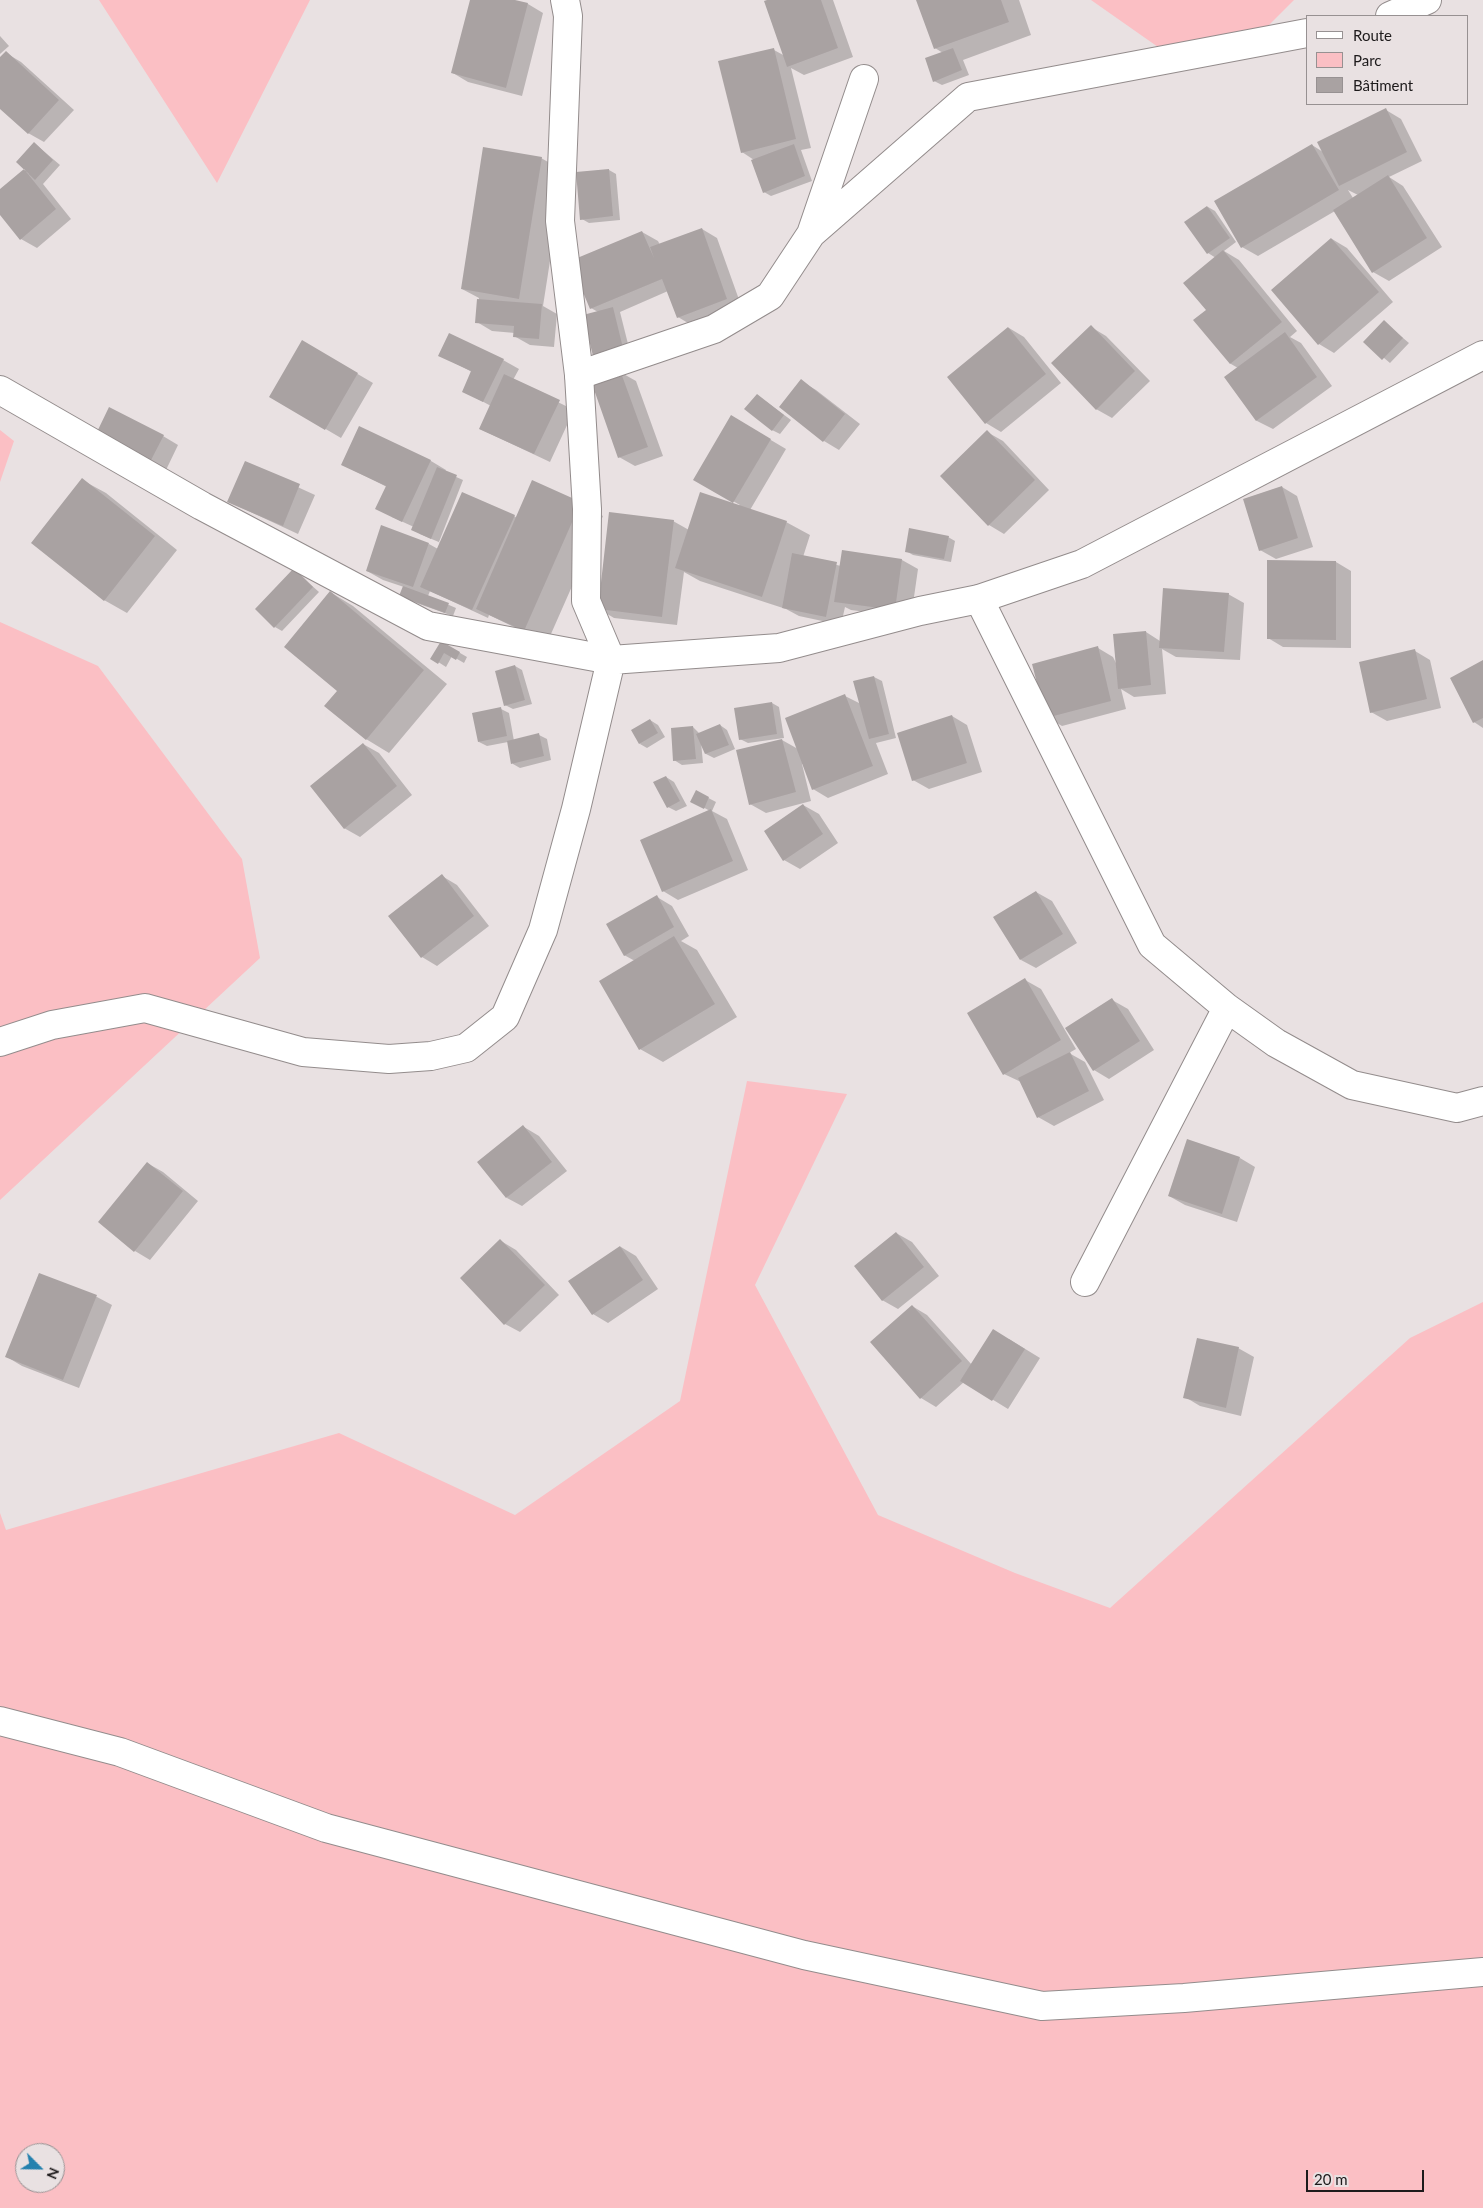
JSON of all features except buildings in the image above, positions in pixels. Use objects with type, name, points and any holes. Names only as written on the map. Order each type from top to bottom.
[{"type":"street","points":[[0,1042],[52,1025],[145,1008],[303,1052],[389,1059],[430,1056],[466,1048],[505,1017],[543,930],[576,809],[611,660],[586,601],[587,509],[579,375],[560,221],[568,16],[565,0]]},
{"type":"street","points":[[1392,15],[1427,0]]},
{"type":"street","points":[[811,234],[968,97],[1306,33]]},
{"type":"street","points":[[579,375],[714,329],[770,296],[811,234],[864,79]]},
{"type":"street","points":[[0,390],[202,506],[428,626],[611,660],[779,648],[920,611],[978,599],[1082,564],[1483,356]]},
{"type":"street","points":[[978,599],[1152,945],[1228,1008],[1276,1043],[1352,1085],[1457,1108],[1483,1101]]},
{"type":"street","points":[[1084,1282],[1228,1008]]},
{"type":"street","points":[[0,1721],[120,1752],[326,1828],[804,1955],[1042,2006],[1194,1997],[1483,1972]]},
{"type":"green space","points":[[99,0],[310,0],[217,183]]},
{"type":"green space","points":[[1091,0],[1294,0],[1259,35],[1168,54]]},
{"type":"green space","points":[[0,430],[14,441],[0,482]]},
{"type":"green space","points":[[0,622],[98,666],[242,859],[260,958],[0,1200]]},
{"type":"green space","points":[[747,1081],[847,1094],[755,1285],[878,1515],[1015,1573],[1110,1608],[1410,1338],[1483,1302],[1483,2208],[0,2208],[0,1513],[6,1530],[339,1433],[515,1515],[680,1401]]}]
